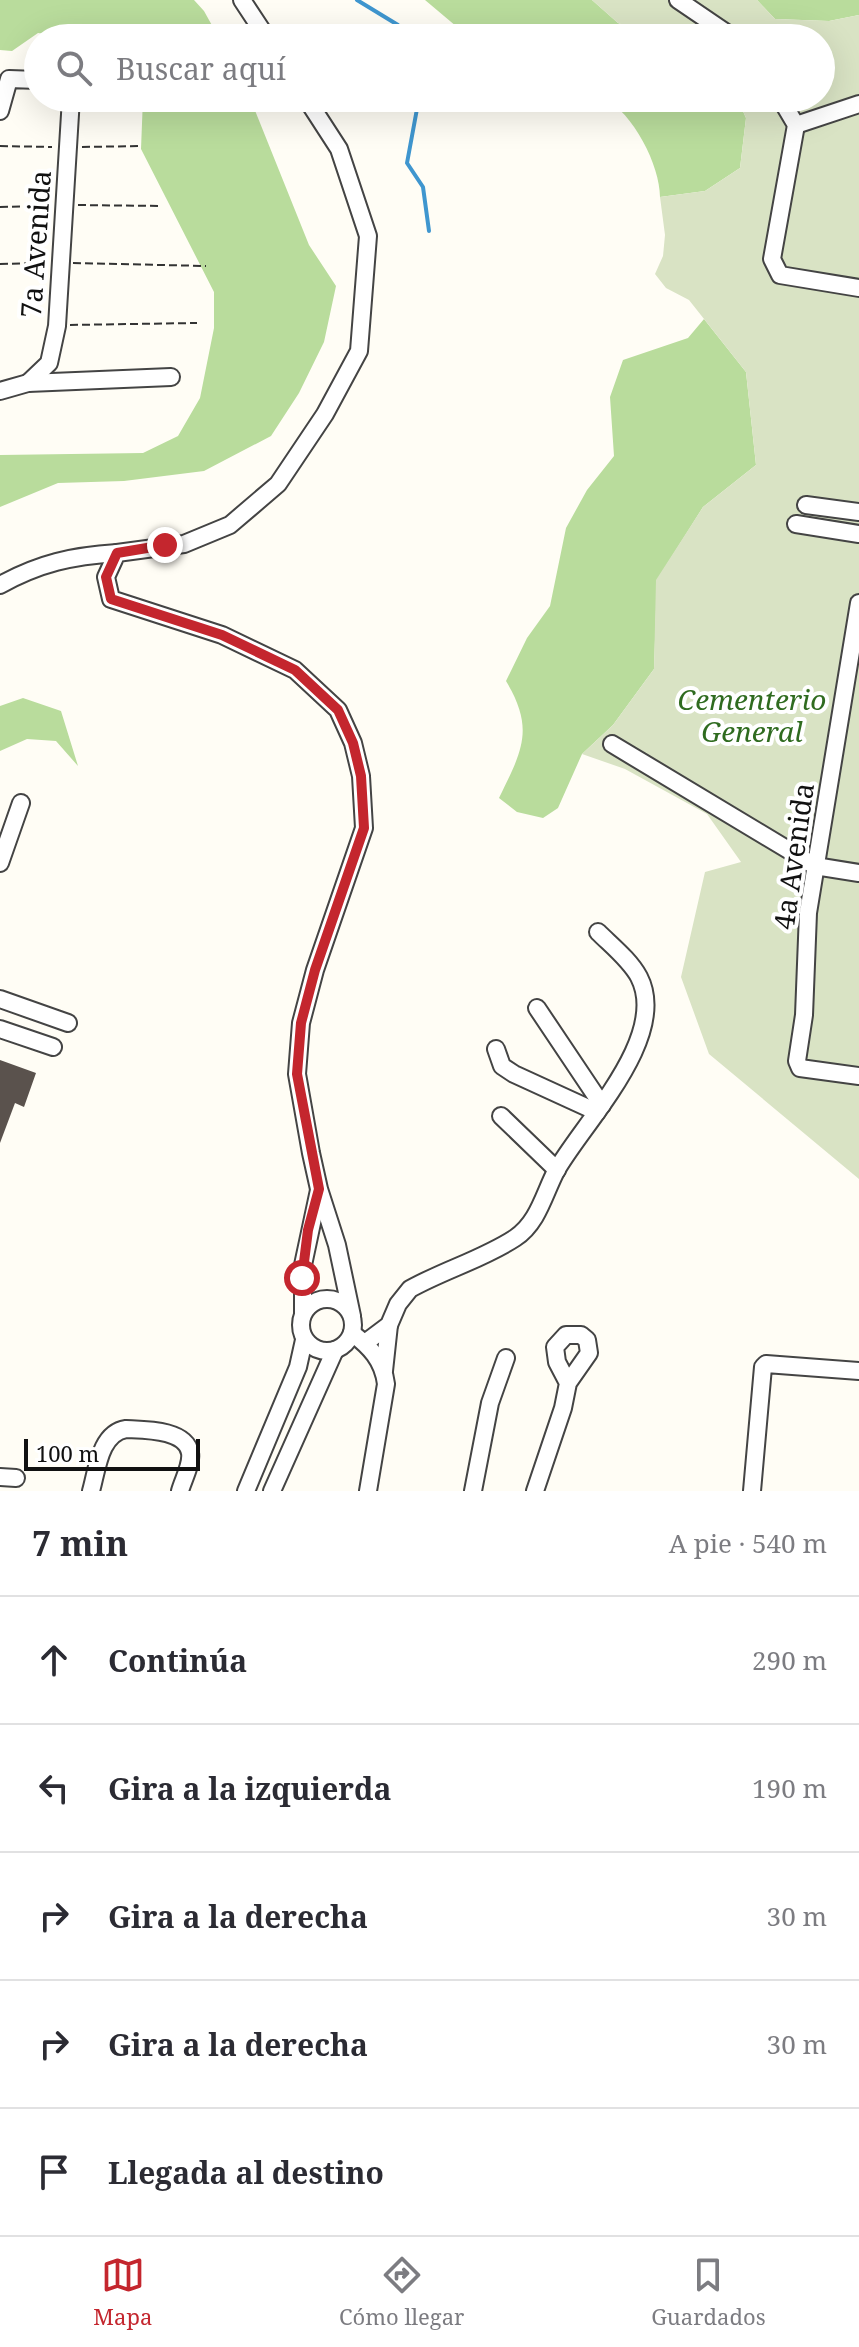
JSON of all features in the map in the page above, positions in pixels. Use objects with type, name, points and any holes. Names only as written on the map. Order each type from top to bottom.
[{"type":"street","points":[[242,0],[258,24]]},
{"type":"street","points":[[678,0],[713,24]]},
{"type":"street","points":[[0,111],[11,78],[24,79]]},
{"type":"street","points":[[796,125],[859,104]]},
{"type":"street","name":"7a Avenida","points":[[28,383],[49,363],[57,326],[70,112]]},
{"type":"street","points":[[0,585],[55,561],[79,555],[184,544],[230,525],[278,484],[325,414],[359,351],[368,236],[339,149],[315,112]]},
{"type":"street","points":[[788,112],[796,125],[772,259],[780,275],[859,288]]},
{"type":"street","points":[[0,391],[28,383],[171,377]]},
{"type":"street","points":[[806,505],[859,512]]},
{"type":"street","points":[[796,524],[859,534]]},
{"type":"street","points":[[117,553],[106,577],[111,599],[222,635],[295,670],[338,710],[353,743],[361,776],[364,828],[315,970],[301,1023],[297,1074],[319,1189],[335,1235],[357,1331]]},
{"type":"street","name":"4a Avenida","points":[[859,603],[852,686],[808,913],[806,984],[797,1061],[800,1068],[859,1076]]},
{"type":"street","points":[[612,744],[815,866],[859,873]]},
{"type":"street","points":[[0,863],[21,803]]},
{"type":"street","points":[[384,1372],[389,1325],[398,1304],[410,1289],[517,1237],[534,1218],[557,1170],[599,1109],[643,1034],[645,997],[639,977],[598,932]]},
{"type":"street","points":[[0,999],[68,1023]]},
{"type":"street","points":[[537,1008],[599,1109]]},
{"type":"street","points":[[0,1029],[53,1047]]},
{"type":"street","points":[[496,1049],[502,1066],[514,1074],[599,1109]]},
{"type":"street","points":[[501,1116],[557,1170]]},
{"type":"street","points":[[319,1189],[303,1265],[300,1332],[304,1340],[319,1351],[335,1350]]},
{"type":"street","points":[[303,1313],[316,1301],[325,1299],[342,1303],[384,1372],[386,1384],[368,1491]]},
{"type":"street","points":[[272,1491],[335,1350],[357,1331],[389,1325]]},
{"type":"street","points":[[246,1491],[298,1367],[304,1340]]},
{"type":"street","points":[[473,1491],[490,1403],[506,1358]]},
{"type":"street","points":[[752,1491],[763,1367],[770,1363],[859,1371]]},
{"type":"street","points":[[535,1491],[563,1408],[568,1383]]},
{"type":"street","points":[[91,1491],[109,1438],[126,1429],[174,1436],[186,1443],[189,1462],[180,1491]]},
{"type":"path","points":[[0,207],[161,206]]},
{"type":"path","points":[[0,264],[206,266]]},
{"type":"path","points":[[57,326],[197,323]]},
{"type":"green space","points":[[0,0],[194,0],[211,24],[24,24],[24,43],[12,51],[0,50]]},
{"type":"green space","points":[[425,0],[592,0],[621,24],[454,24]]},
{"type":"green space","name":"Cementerio General","points":[[592,0],[757,0],[775,19],[829,21],[859,15],[859,1179],[709,1054],[681,977],[705,872],[741,862],[707,814],[625,769],[582,754],[613,725],[654,669],[656,580],[703,507],[756,465],[746,372],[689,300],[666,288],[655,274],[663,256],[665,235],[660,197],[705,191],[740,168],[746,118],[743,112],[835,112],[835,24],[618,23]]},
{"type":"green space","points":[[757,0],[859,0],[859,15],[829,21],[775,19]]},
{"type":"green space","points":[[142,112],[256,112],[309,245],[336,286],[324,342],[299,393],[271,436],[204,471],[124,481],[58,483],[0,507],[0,455],[143,453],[178,436],[200,398],[214,328],[214,292],[141,149]]},
{"type":"green space","points":[[622,112],[743,112],[746,118],[740,168],[705,191],[660,197],[650,156]]},
{"type":"green space","points":[[704,319],[746,372],[756,465],[703,507],[657,580],[654,669],[613,725],[582,754],[558,808],[543,818],[517,812],[499,798],[519,753],[523,727],[515,698],[506,681],[527,638],[550,606],[566,528],[587,490],[614,456],[610,397],[623,360],[688,338]]},
{"type":"green space","points":[[23,698],[61,711],[78,766],[56,741],[27,739],[0,751],[0,706]]},
{"type":"building","points":[[0,1060],[36,1073],[24,1107],[15,1103],[0,1143]]},
{"type":"waterway","points":[[357,0],[396,24]]},
{"type":"waterway","points":[[416,112],[407,163],[423,187],[429,231]]},
{"type":"route","points":[[165,545],[117,553],[106,577],[111,599],[222,635],[295,670],[338,710],[353,743],[361,776],[364,828],[315,970],[301,1023],[297,1074],[319,1189],[308,1230],[302,1278]]}]
